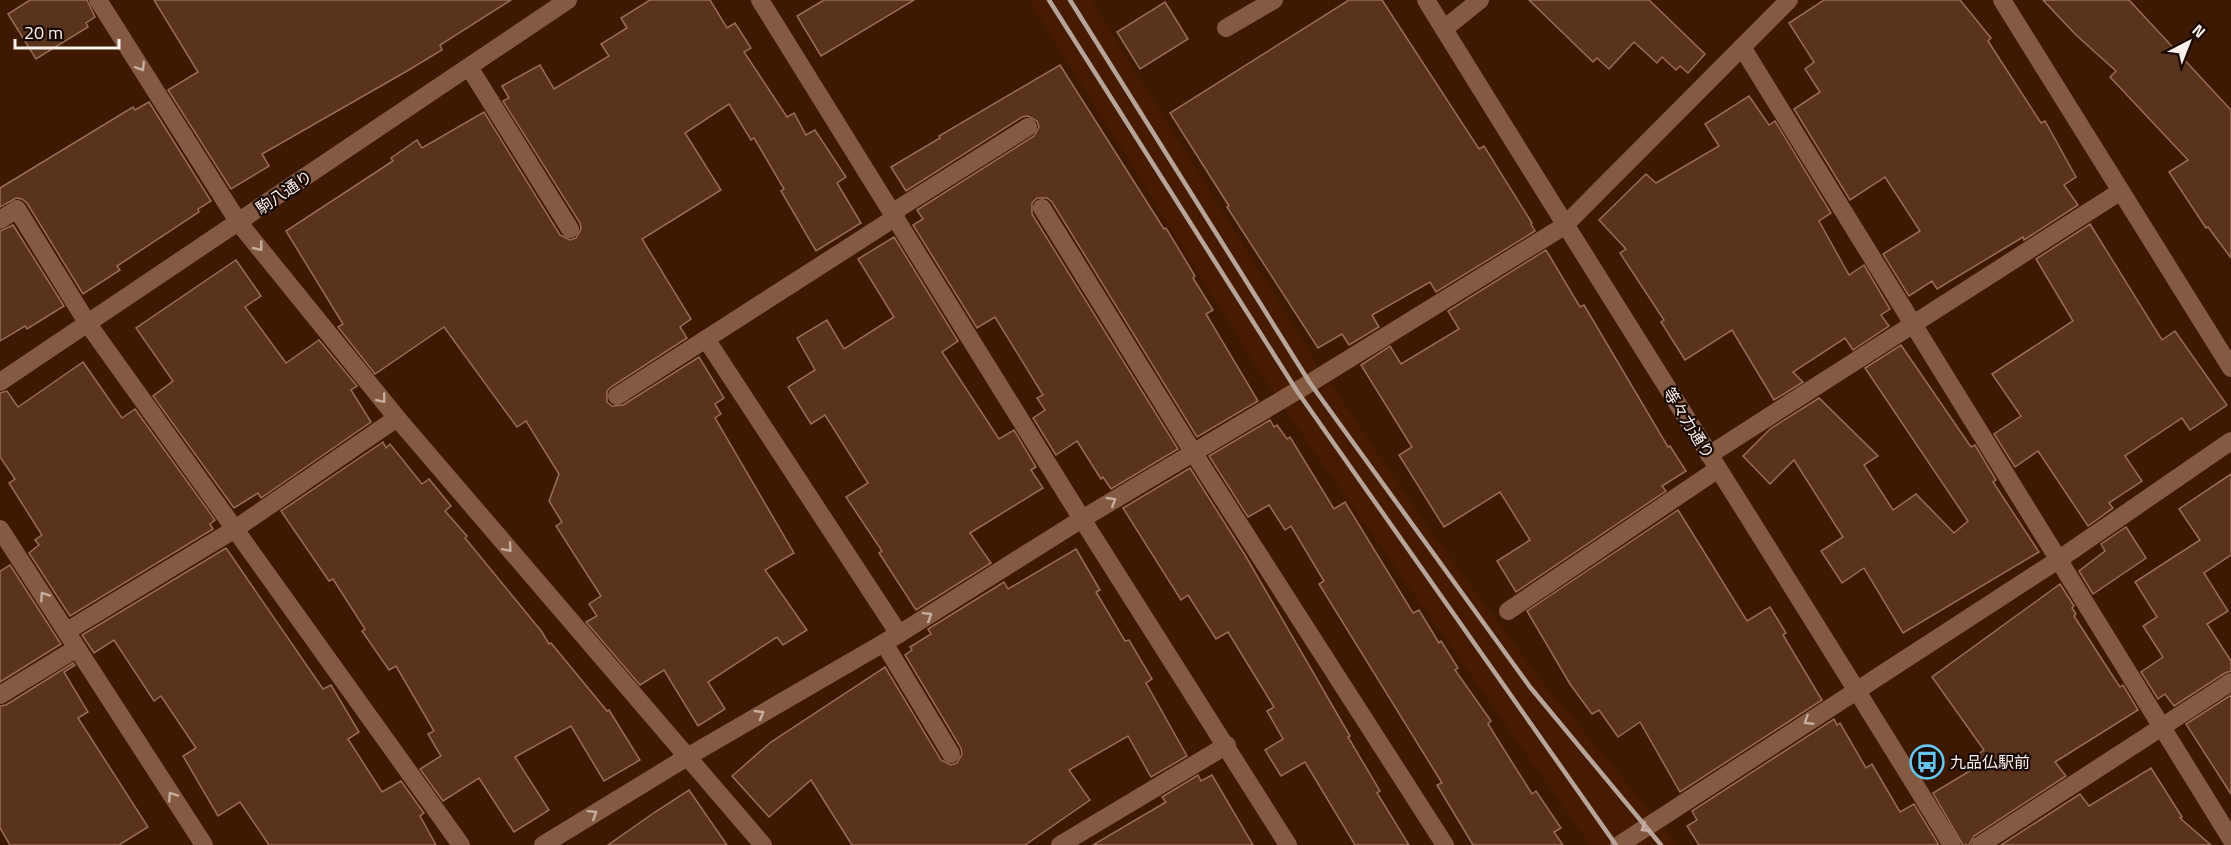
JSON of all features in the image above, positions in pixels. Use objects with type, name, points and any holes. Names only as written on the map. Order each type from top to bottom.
[{"type":"street","points":[[98,0],[239,223],[397,418],[763,845]]},
{"type":"street","name":"駒八通り","points":[[0,382],[567,0]]},
{"type":"street","points":[[760,0],[1082,519],[1227,745],[1288,845]]},
{"type":"street","points":[[1226,28],[1274,0]]},
{"type":"street","name":"等々力通り","points":[[1426,0],[1564,226],[1857,689],[1952,845]]},
{"type":"street","points":[[1444,29],[1480,0]]},
{"type":"street","points":[[543,845],[687,757],[891,639],[1082,519],[1310,383],[1564,226],[1789,0]]},
{"type":"street","points":[[2002,0],[2231,368]]},
{"type":"street","points":[[1742,47],[2231,839]]},
{"type":"street","points":[[469,67],[570,229]]},
{"type":"street","points":[[616,396],[1028,127]]},
{"type":"street","points":[[1508,611],[1714,462],[1913,324],[2121,191]]},
{"type":"street","points":[[1042,208],[1193,452],[1445,845]]},
{"type":"street","points":[[0,220],[17,209],[88,324],[461,845]]},
{"type":"street","points":[[706,339],[891,639],[951,754]]},
{"type":"street","points":[[67,631],[235,529],[397,418]]},
{"type":"street","points":[[1619,845],[2058,560],[2231,441]]},
{"type":"street","points":[[0,529],[204,845]]},
{"type":"street","points":[[0,695],[77,648]]},
{"type":"street","points":[[1980,845],[2231,682]]},
{"type":"street","points":[[1060,845],[1227,745]]},
{"type":"shaded area","points":[[1029,0],[1091,0],[1316,362],[1431,532],[1540,679],[1678,845],[1590,845],[1271,390]]},
{"type":"building","points":[[30,0],[87,0],[95,17],[86,23],[88,27],[36,59],[8,14]]},
{"type":"building","points":[[154,0],[511,0],[440,45],[442,50],[262,154],[269,166],[231,189],[168,90],[198,72]]},
{"type":"building","points":[[650,0],[710,0],[727,28],[735,23],[751,48],[744,52],[787,117],[794,113],[806,135],[815,130],[846,177],[837,183],[861,223],[816,251],[781,191],[784,189],[754,138],[751,140],[729,104],[685,133],[721,190],[642,239],[691,319],[680,327],[687,338],[611,387],[607,391],[607,402],[612,406],[623,405],[699,357],[724,398],[715,404],[721,414],[715,418],[794,553],[765,570],[807,630],[783,645],[777,637],[708,682],[725,709],[698,726],[664,670],[640,685],[586,622],[597,616],[589,604],[601,596],[556,526],[562,522],[549,501],[559,474],[526,421],[517,427],[444,327],[375,374],[338,327],[343,324],[286,231],[393,161],[391,158],[417,140],[422,148],[484,112],[560,235],[570,240],[576,238],[581,229],[580,223],[503,101],[509,98],[502,86],[540,65],[554,89],[609,56],[601,44],[627,28],[621,18]]},
{"type":"building","points":[[824,0],[914,0],[821,56],[797,16]]},
{"type":"building","points":[[1349,0],[1382,0],[1479,149],[1484,146],[1535,231],[1436,292],[1430,282],[1372,315],[1379,327],[1349,345],[1342,334],[1318,348],[1227,207],[1229,206],[1170,113]]},
{"type":"building","points":[[1529,0],[1649,0],[1705,54],[1688,73],[1680,66],[1676,70],[1662,57],[1657,63],[1634,42],[1609,69],[1597,58],[1593,62]]},
{"type":"building","points":[[1824,0],[1960,0],[1991,38],[1988,41],[2041,123],[2045,121],[2076,177],[2064,185],[2078,205],[2024,240],[2023,237],[1937,289],[1932,281],[1909,296],[1883,254],[1920,231],[1885,177],[1850,200],[1794,109],[1820,92],[1805,69],[1814,62],[1789,23]]},
{"type":"building","points":[[2043,0],[2129,0],[2231,110],[2231,258],[2208,227],[2206,228],[2169,172],[2188,160],[2110,77],[2116,71],[2076,35]]},
{"type":"building","points":[[1165,2],[1188,39],[1140,69],[1117,32]]},
{"type":"building","points":[[1060,65],[1195,276],[1193,278],[1213,310],[1206,314],[1258,401],[1197,437],[1052,202],[1047,198],[1037,198],[1032,203],[1032,214],[1178,449],[1111,489],[1103,477],[1101,479],[1077,441],[1056,455],[1033,418],[1045,410],[1037,398],[1043,395],[995,317],[977,328],[913,225],[923,219],[917,210],[1034,136],[1039,127],[1037,121],[1028,116],[1022,117],[906,191],[891,167]]},
{"type":"building","points":[[1749,96],[1769,125],[1775,121],[1831,213],[1819,221],[1849,275],[1864,265],[1890,309],[1881,315],[1889,326],[1853,350],[1845,338],[1793,372],[1803,382],[1774,400],[1732,330],[1685,360],[1661,322],[1664,320],[1620,253],[1626,249],[1599,220],[1646,174],[1656,183],[1719,146],[1705,124]]},
{"type":"building","points":[[149,102],[211,201],[198,209],[199,212],[117,266],[120,270],[83,294],[27,203],[16,198],[0,207],[0,188],[133,107],[135,110]]},
{"type":"building","points":[[2090,224],[2162,340],[2175,331],[2227,405],[2190,430],[2182,418],[2125,456],[2142,481],[2109,503],[2113,508],[2088,526],[2038,451],[2015,467],[1994,434],[2021,416],[1992,374],[2073,321],[2036,259]]},
{"type":"building","points":[[13,225],[64,306],[27,329],[25,326],[0,341],[0,231]]},
{"type":"building","points":[[894,237],[958,341],[942,352],[999,439],[1014,430],[1036,467],[1031,470],[1043,488],[970,533],[991,563],[916,610],[879,553],[882,551],[846,497],[868,483],[825,415],[811,424],[788,387],[815,370],[797,338],[827,320],[844,349],[894,317],[858,259]]},
{"type":"building","points":[[1546,250],[1580,307],[1584,305],[1668,447],[1670,446],[1686,471],[1662,486],[1666,491],[1516,592],[1497,561],[1530,540],[1500,492],[1444,527],[1399,455],[1412,447],[1361,365],[1390,346],[1401,364],[1459,329],[1448,311]]},
{"type":"building","points":[[236,260],[261,296],[245,307],[286,363],[319,340],[357,386],[351,390],[371,422],[261,498],[258,493],[234,508],[153,396],[173,381],[136,328]]},
{"type":"building","points":[[1901,345],[1971,447],[1975,445],[1996,480],[1993,482],[2039,552],[1903,633],[1864,568],[1842,583],[1821,551],[1843,537],[1794,460],[1770,484],[1743,456],[1770,429],[1819,398],[1878,456],[1864,465],[1893,510],[1916,494],[1954,533],[1968,521],[1865,368]]},
{"type":"building","points":[[83,362],[122,418],[135,409],[215,520],[210,524],[213,529],[70,616],[29,553],[39,545],[35,540],[42,535],[9,483],[15,479],[0,457],[0,393],[7,391],[18,407]]},
{"type":"building","points":[[1270,420],[1274,427],[1277,425],[1287,439],[1290,437],[1334,509],[1345,502],[1413,613],[1419,610],[1439,643],[1441,641],[1458,668],[1455,670],[1491,721],[1488,724],[1532,794],[1536,791],[1561,828],[1554,832],[1563,845],[1473,845],[1437,785],[1442,783],[1319,584],[1324,581],[1291,526],[1285,530],[1269,505],[1248,517],[1209,456]]},
{"type":"building","points":[[383,442],[386,448],[390,444],[422,484],[429,479],[451,506],[445,511],[467,536],[465,538],[542,632],[549,644],[551,643],[607,711],[609,710],[640,760],[604,781],[571,726],[515,757],[549,810],[514,832],[479,778],[443,801],[420,769],[441,756],[428,734],[434,731],[396,666],[389,670],[362,631],[365,629],[333,579],[329,581],[281,511]]},
{"type":"building","points":[[1190,468],[1245,555],[1350,736],[1348,737],[1380,791],[1377,793],[1409,845],[1355,845],[1305,762],[1281,776],[1265,750],[1283,739],[1267,711],[1274,707],[1228,632],[1216,639],[1188,595],[1181,600],[1123,508]]},
{"type":"building","points":[[2231,474],[2231,555],[2204,573],[2228,611],[2207,624],[2231,661],[2231,671],[2174,706],[2165,694],[2158,699],[2141,672],[2163,657],[2143,626],[2157,617],[2135,582],[2200,540],[2179,509]]},
{"type":"building","points":[[1678,510],[1747,621],[1770,607],[1786,633],[1783,635],[1822,700],[1680,792],[1640,722],[1618,737],[1599,710],[1592,714],[1570,684],[1527,611]]},
{"type":"building","points":[[2126,527],[2146,558],[2093,594],[2079,571],[2105,551],[2101,544]]},
{"type":"building","points":[[226,548],[323,689],[331,685],[359,732],[348,739],[382,792],[401,781],[424,813],[420,816],[436,845],[269,845],[240,802],[218,816],[183,756],[196,748],[161,696],[154,701],[114,640],[94,653],[82,635]]},
{"type":"building","points":[[1076,549],[1100,590],[1096,592],[1125,641],[1129,640],[1152,679],[1146,683],[1187,756],[1151,777],[1128,736],[1069,770],[1090,800],[1025,845],[852,845],[811,780],[769,817],[732,776],[771,742],[885,667],[941,760],[951,765],[957,763],[962,754],[961,748],[905,655],[912,650],[910,647],[931,634],[928,629],[1004,582],[1008,589]]},
{"type":"building","points":[[10,565],[61,644],[0,682],[0,571]]},
{"type":"building","points":[[2060,584],[2074,606],[2072,608],[2076,614],[2074,616],[2120,687],[2123,685],[2138,710],[2055,762],[2066,776],[1974,836],[1969,845],[1963,845],[1933,793],[1983,763],[1977,755],[1984,750],[1932,677]]},
{"type":"building","points":[[73,663],[75,665],[64,672],[88,712],[78,718],[148,827],[119,845],[10,845],[0,828],[0,706],[6,705]]},
{"type":"building","points":[[2231,695],[2231,794],[2186,724]]},
{"type":"building","points":[[1834,719],[1837,725],[1840,723],[1866,768],[1872,764],[1900,812],[1914,804],[1939,845],[1699,845],[1687,826],[1697,820],[1692,811]]},
{"type":"building","points":[[2151,768],[2182,817],[2180,818],[2211,845],[2001,845],[2080,794],[2089,806]]},
{"type":"building","points":[[1198,775],[1201,781],[1212,775],[1253,845],[1093,845],[1166,802],[1162,797]]},
{"type":"building","points":[[689,790],[727,845],[608,845],[655,812]]},
{"type":"railway","points":[[1049,0],[1297,391],[1616,845]]},
{"type":"railway","points":[[1070,0],[1310,383],[1530,687],[1661,845]]},
{"type":"place","name":"九品仏駅前","points":[[1927,762]]}]
